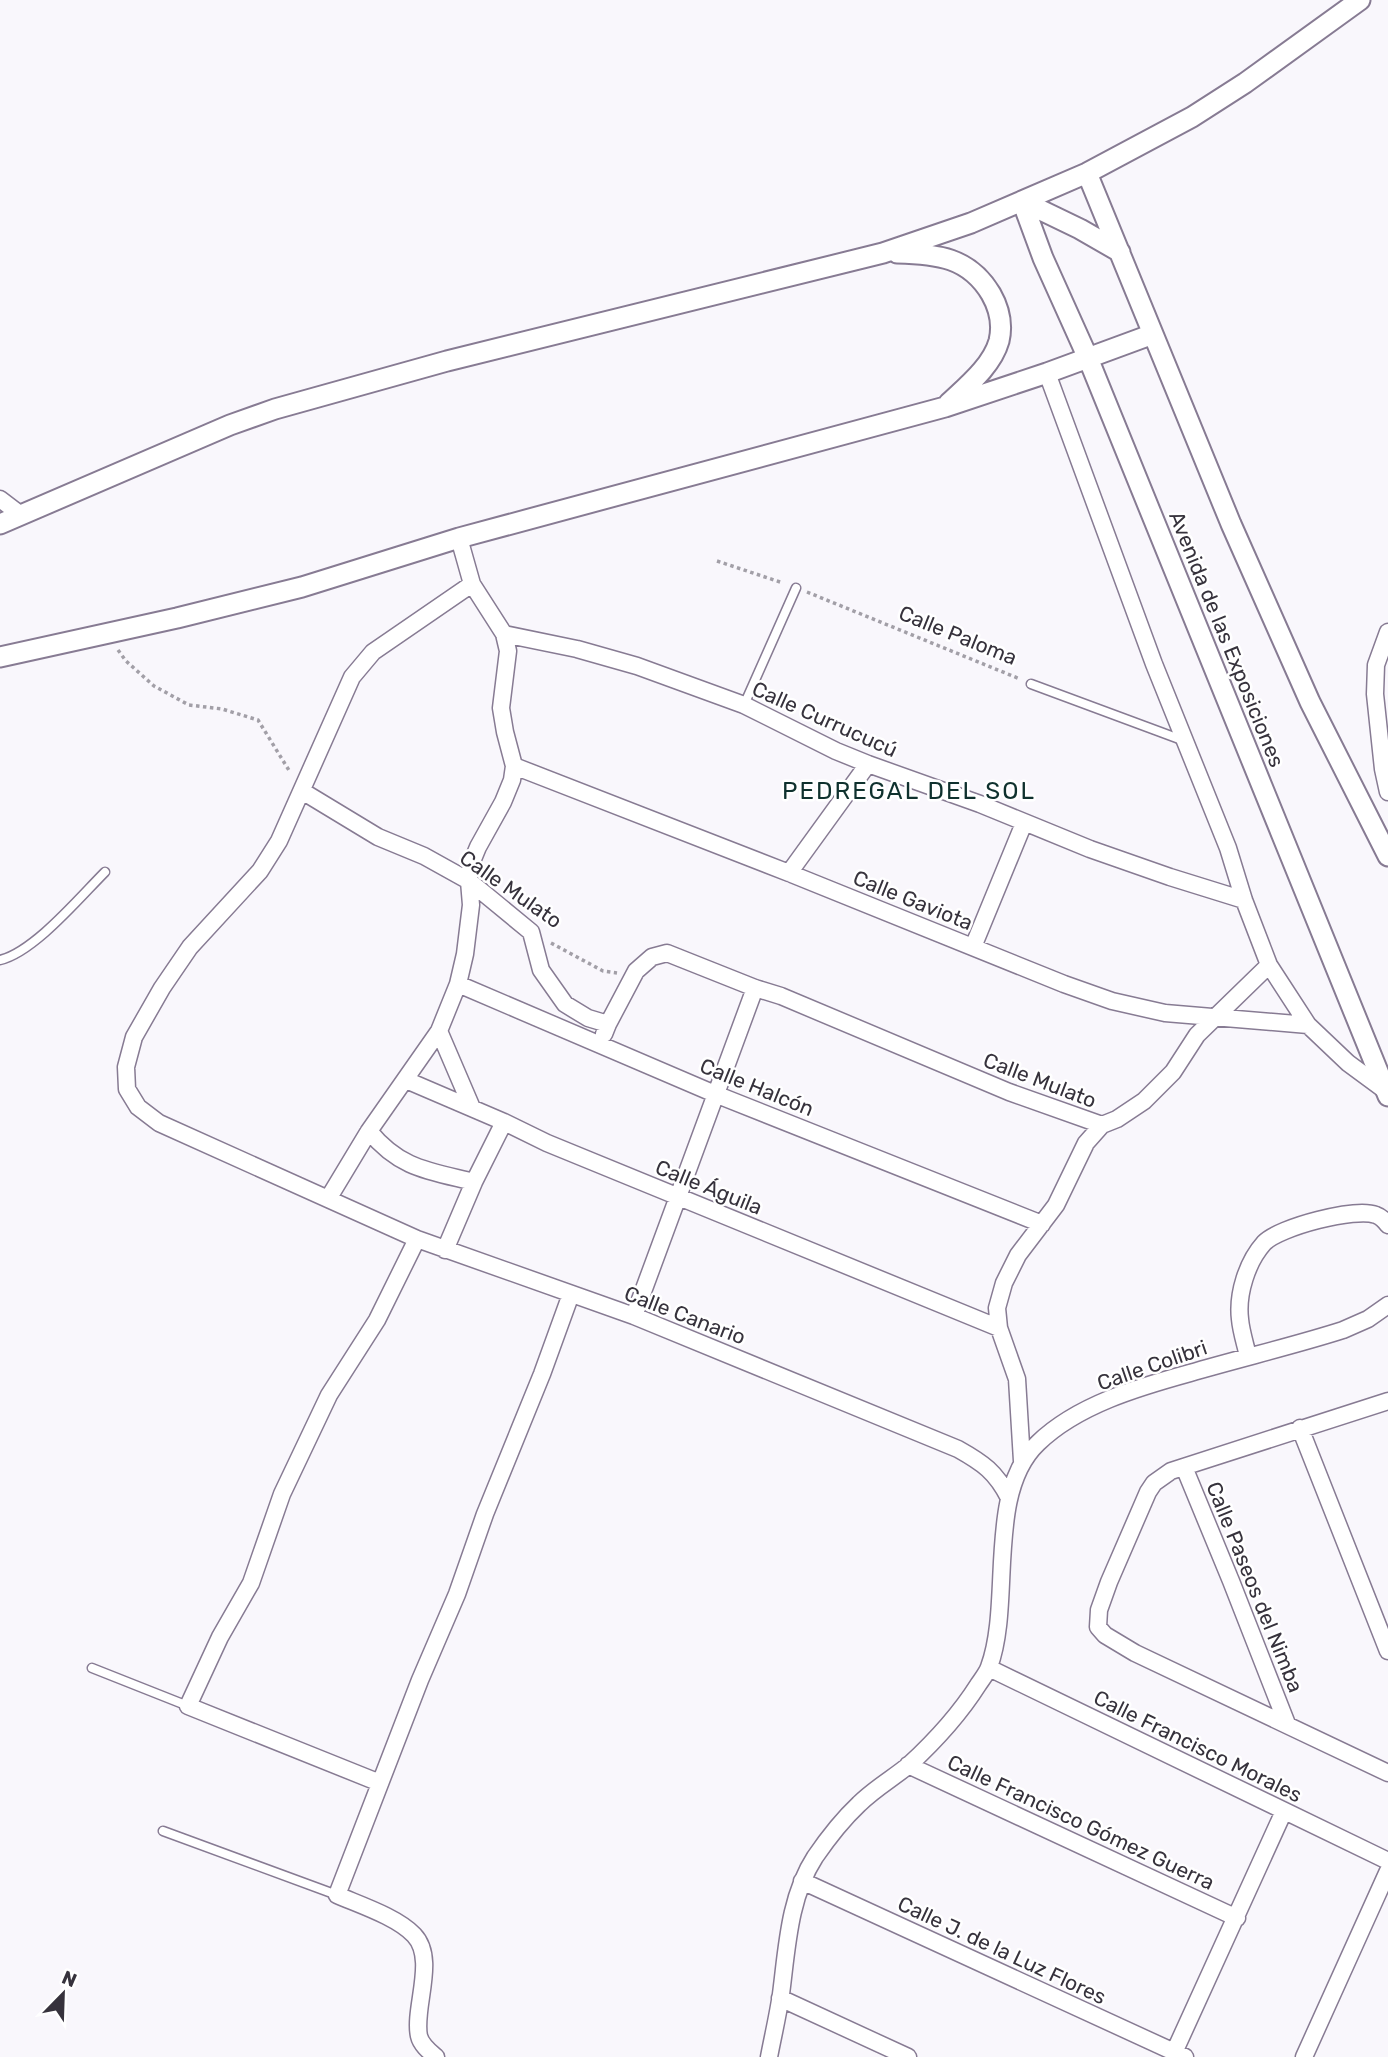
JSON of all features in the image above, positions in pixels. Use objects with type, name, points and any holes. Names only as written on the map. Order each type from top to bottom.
[{"type":"street","points":[[0,524],[230,425],[275,409],[447,361],[883,253],[937,235],[1087,173],[1192,117],[1328,25],[1360,0]]},
{"type":"street","points":[[1087,173],[1254,575],[1310,702],[1388,856]]},
{"type":"street","points":[[1022,201],[1120,252]]},
{"type":"street","name":"Avenida de las Exposiciones","points":[[1022,201],[1042,258],[1088,358],[1387,1093]]},
{"type":"street","points":[[883,253],[917,253],[960,262],[976,274],[997,305],[1001,323],[999,342],[988,363],[945,407]]},
{"type":"street","points":[[0,657],[302,587],[459,538],[945,407],[1153,334]]},
{"type":"street","points":[[1047,373],[1154,664],[1228,848],[1269,965],[1308,1025],[1348,1063],[1387,1093]]},
{"type":"street","points":[[0,499],[22,515]]},
{"type":"street","points":[[328,1199],[369,1131],[439,1031],[458,984],[470,928],[471,864],[512,780],[514,766],[501,708],[508,651],[503,634],[472,584],[459,538]]},
{"type":"street","points":[[302,791],[352,677],[373,652],[472,584]]},
{"type":"street","points":[[1358,798],[1388,793],[1382,769],[1376,694],[1376,665],[1388,632]]},
{"type":"street","name":"Calle Currucucú","points":[[503,634],[577,649],[637,666],[744,705],[868,764],[1170,877],[1244,900]]},
{"type":"street","points":[[789,873],[868,764]]},
{"type":"street","name":"Calle Gaviota","points":[[514,766],[1112,1001],[1165,1013],[1308,1025]]},
{"type":"street","name":"Calle Mulato","points":[[302,791],[378,837],[424,856],[470,881],[531,932]]},
{"type":"street","name":"Calle Canario","points":[[302,791],[279,841],[260,871],[190,947],[162,988],[134,1037],[126,1067],[127,1089],[138,1107],[159,1123],[418,1239],[634,1317],[958,1449],[991,1470],[1002,1482],[1009,1498]]},
{"type":"street","points":[[973,947],[1024,823]]},
{"type":"street","points":[[531,932],[541,970],[565,1004],[588,1018],[608,1024]]},
{"type":"street","name":"Calle Mulato","points":[[636,971],[652,957],[667,953],[791,1000],[1009,1091],[1102,1125]]},
{"type":"street","points":[[1022,1461],[1017,1379],[999,1328],[997,1308],[1004,1283],[1018,1255],[1056,1205],[1086,1143],[1102,1125],[1117,1119],[1144,1101],[1173,1072],[1197,1035],[1269,965]]},
{"type":"street","points":[[599,1044],[636,971]]},
{"type":"street","name":"Calle Halcón","points":[[458,984],[715,1094],[1042,1224]]},
{"type":"street","points":[[634,1317],[755,988]]},
{"type":"street","points":[[439,1031],[472,1108]]},
{"type":"street","name":"Calle Águila","points":[[406,1080],[547,1143],[999,1328]]},
{"type":"street","points":[[445,1250],[474,1182],[504,1122]]},
{"type":"street","points":[[369,1131],[394,1157],[410,1166],[474,1182]]},
{"type":"street","points":[[1248,1356],[1239,1317],[1241,1290],[1251,1263],[1265,1242],[1299,1225],[1367,1213],[1383,1219],[1388,1225]]},
{"type":"street","points":[[380,1783],[188,1706],[220,1637],[251,1583],[282,1494],[329,1395],[377,1320],[418,1239]]},
{"type":"street","points":[[436,2057],[419,2038],[423,1961],[422,1949],[415,1936],[395,1921],[337,1895],[420,1680],[457,1594],[485,1514],[542,1374],[571,1294]]},
{"type":"street","name":"Calle Colibri","points":[[989,1668],[998,1625],[1009,1498],[1022,1461],[1038,1443],[1063,1424],[1096,1405],[1133,1389],[1343,1330],[1368,1319],[1388,1305]]},
{"type":"street","points":[[1388,1401],[1184,1466],[1161,1477],[1148,1492],[1102,1599],[1098,1627],[1115,1642],[1167,1670],[1388,1773]]},
{"type":"street","points":[[1300,1428],[1388,1651]]},
{"type":"street","name":"Calle Paseos del Nimba","points":[[1184,1466],[1287,1724]]},
{"type":"street","points":[[769,2057],[790,1922],[802,1881],[814,1858],[860,1802],[908,1765],[940,1734],[965,1705],[989,1668]]},
{"type":"street","name":"Calle Francisco Morales","points":[[989,1668],[1388,1861]]},
{"type":"street","name":"Calle Francisco Gómez Guerra","points":[[908,1765],[1237,1917]]},
{"type":"street","points":[[1177,2055],[1284,1811]]},
{"type":"street","points":[[1304,2057],[1388,1871]]},
{"type":"street","name":"Calle J. de la Luz Flores","points":[[802,1881],[1177,2055]]},
{"type":"street","points":[[780,1998],[908,2057]]},
{"type":"lane","points":[[744,705],[796,588]]},
{"type":"lane","name":"Calle Paloma","points":[[1031,684],[1185,741]]},
{"type":"lane","points":[[0,960],[23,950],[38,939],[105,872]]},
{"type":"lane","points":[[92,1668],[188,1706]]},
{"type":"lane","points":[[163,1831],[337,1895]]},
{"type":"path","name":"Calle Paloma","points":[[717,561],[796,588],[1031,684]]},
{"type":"path","points":[[108,633],[126,661],[154,686],[189,705],[222,709],[258,720],[302,791]]},
{"type":"path","name":"Calle Mulato","points":[[531,932],[603,971],[619,974],[636,971]]},
{"type":"district","name":"PEDREGAL DEL SOL","points":[[909,791]]}]
